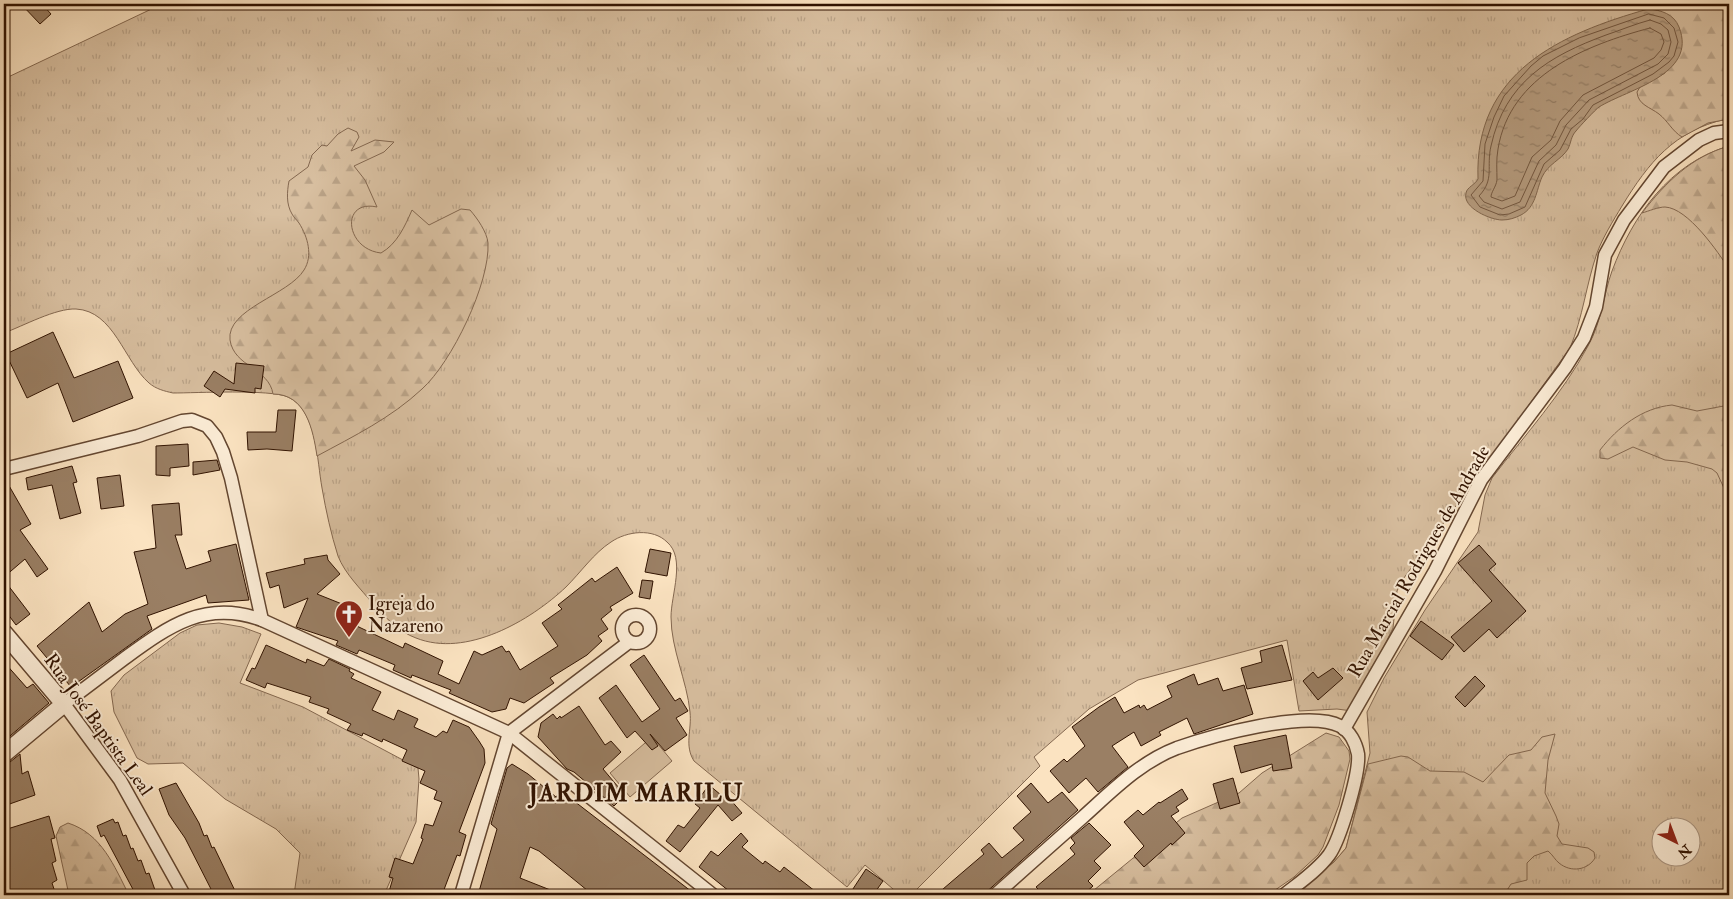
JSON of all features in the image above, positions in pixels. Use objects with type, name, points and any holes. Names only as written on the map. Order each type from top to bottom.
[{"type":"street","name":"Rua Marcial Rodrigues de Andrade","points":[[1344,729],[1435,571],[1481,480],[1565,368],[1584,338],[1596,307],[1602,267],[1614,238],[1634,206],[1664,167],[1699,140],[1714,133],[1729,131]]},
{"type":"street","points":[[4,468],[138,436],[182,421],[192,420],[207,426],[216,437],[223,452],[262,620]]},
{"type":"street","points":[[4,754],[64,704],[151,639],[191,617],[205,614],[242,613],[262,620],[509,733],[713,895]]},
{"type":"street","name":"Rua José Baptista Leal","points":[[4,633],[64,704],[120,780],[184,895]]},
{"type":"street","points":[[460,895],[509,733],[629,642]]},
{"type":"street","points":[[995,895],[1115,788],[1159,756],[1177,748],[1229,733],[1292,722],[1323,722],[1344,729],[1354,741],[1358,760],[1356,776],[1339,834],[1328,856],[1284,895]]},
{"type":"green space","points":[[162,4],[1729,4],[1726,119],[1708,124],[1677,140],[1653,162],[1632,190],[1605,235],[1597,253],[1570,348],[1401,582],[1397,591],[1393,628],[1352,711],[1337,709],[1299,711],[1287,640],[1138,680],[1089,709],[1034,757],[1040,766],[911,895],[900,895],[865,865],[847,887],[694,761],[689,749],[690,712],[688,700],[672,629],[671,617],[677,567],[676,557],[673,549],[661,538],[647,533],[632,533],[617,538],[599,552],[551,600],[516,623],[496,633],[476,640],[455,643],[435,643],[416,638],[398,628],[382,614],[341,563],[335,548],[327,514],[314,437],[305,413],[298,404],[288,397],[266,393],[173,393],[163,391],[149,383],[140,374],[109,327],[100,318],[89,312],[76,309],[59,311],[4,333],[4,79]]},
{"type":"green space","points":[[1650,4],[1673,4],[1689,7],[1700,4],[1729,4],[1729,119],[1708,123],[1682,137],[1662,117],[1640,100],[1637,92],[1640,87],[1665,73],[1658,10],[1648,9]]},
{"type":"green space","points":[[348,128],[357,132],[359,137],[351,151],[375,140],[394,142],[384,152],[354,166],[365,180],[377,207],[365,207],[357,210],[353,217],[354,235],[360,243],[369,250],[381,253],[396,240],[412,210],[429,225],[461,209],[470,210],[486,234],[488,243],[487,260],[483,279],[467,321],[457,341],[434,377],[422,389],[385,418],[317,456],[313,435],[306,415],[293,400],[273,394],[265,378],[238,356],[230,340],[231,329],[248,311],[296,279],[307,265],[309,253],[307,240],[302,228],[290,210],[288,202],[289,181],[308,167],[312,155],[322,145],[327,146],[338,134]]},
{"type":"green space","points":[[1729,146],[1729,895],[1293,895],[1334,862],[1346,848],[1370,753],[1367,712],[1384,678],[1425,610],[1478,532],[1485,495],[1492,478],[1543,414],[1567,380],[1593,337],[1612,271],[1631,230],[1656,194],[1689,165],[1708,154]]},
{"type":"green space","points":[[1729,146],[1729,269],[1702,232],[1674,209],[1656,208],[1642,213],[1660,191],[1680,172],[1703,157]]},
{"type":"green space","points":[[1672,405],[1697,411],[1729,405],[1729,499],[1717,473],[1712,469],[1687,462],[1665,460],[1633,447],[1608,459],[1600,458],[1600,450],[1623,426],[1641,414]]},
{"type":"green space","points":[[219,623],[242,627],[261,634],[240,683],[303,707],[418,768],[416,822],[384,895],[294,895],[300,853],[276,829],[225,799],[183,763],[148,764],[137,758],[114,712],[111,691],[124,675],[180,633],[197,625]]},
{"type":"green space","points":[[1326,733],[1339,737],[1349,751],[1350,759],[1339,805],[1323,847],[1318,855],[1294,877],[1268,895],[1088,895],[1182,818],[1239,793],[1262,773]]},
{"type":"green space","points":[[1555,734],[1548,760],[1545,793],[1559,824],[1557,836],[1562,844],[1588,848],[1594,852],[1595,858],[1588,865],[1579,869],[1569,868],[1559,863],[1548,851],[1534,856],[1527,863],[1527,880],[1511,884],[1504,895],[1293,895],[1334,862],[1346,848],[1368,764],[1401,756],[1408,757],[1430,771],[1464,772],[1483,782],[1509,755],[1531,750],[1542,737]]},
{"type":"green space","points":[[652,737],[672,761],[630,797],[610,773]]},
{"type":"green space","points":[[68,823],[90,835],[106,852],[129,895],[69,895],[56,836],[60,827]]},
{"type":"water","points":[[1648,9],[1658,10],[1670,16],[1679,27],[1682,43],[1679,57],[1670,69],[1657,78],[1599,107],[1574,133],[1568,149],[1551,165],[1542,177],[1533,203],[1526,212],[1514,218],[1502,220],[1491,218],[1478,212],[1468,204],[1466,193],[1478,179],[1481,142],[1490,111],[1507,85],[1528,63],[1554,46],[1584,31]]},
{"type":"building","points":[[21,4],[42,4],[51,14],[40,24]]},
{"type":"building","points":[[53,332],[74,378],[118,361],[133,398],[73,422],[58,383],[27,398],[6,354]]},
{"type":"building","points":[[236,363],[264,366],[261,389],[255,388],[255,393],[225,389],[220,397],[204,386],[214,371],[234,384]]},
{"type":"building","points":[[278,410],[296,410],[292,451],[248,450],[247,432],[276,432]]},
{"type":"building","points":[[188,444],[189,466],[170,468],[170,476],[156,475],[156,446]]},
{"type":"building","points":[[217,460],[220,470],[193,475],[193,462]]},
{"type":"building","points":[[72,466],[77,482],[73,483],[81,513],[60,519],[52,485],[28,490],[26,478]]},
{"type":"building","points":[[120,475],[124,506],[101,509],[97,478]]},
{"type":"building","points":[[4,477],[31,524],[20,530],[48,569],[37,577],[25,559],[4,577]]},
{"type":"building","points":[[179,503],[182,535],[175,535],[186,569],[211,561],[208,551],[236,544],[249,600],[208,603],[206,595],[147,616],[152,629],[71,687],[37,646],[89,602],[102,632],[125,614],[148,604],[134,552],[156,548],[152,505]]},
{"type":"building","points":[[1479,545],[1496,564],[1489,570],[1526,611],[1497,638],[1489,629],[1464,652],[1451,637],[1492,601],[1458,563]]},
{"type":"building","points":[[650,549],[671,553],[667,576],[645,572]]},
{"type":"building","points":[[327,555],[328,560],[340,574],[317,594],[347,606],[342,619],[403,648],[405,643],[443,661],[438,674],[459,684],[474,651],[482,655],[502,646],[506,652],[509,651],[520,670],[558,646],[542,623],[562,609],[558,605],[592,578],[595,582],[617,567],[633,593],[610,607],[612,610],[601,619],[608,629],[598,636],[602,641],[587,655],[550,678],[554,683],[524,703],[510,698],[506,709],[492,712],[449,693],[451,690],[412,675],[411,678],[393,670],[395,665],[359,650],[357,654],[336,645],[338,641],[296,627],[308,598],[284,608],[279,585],[270,588],[266,573],[305,564],[304,559]]},
{"type":"building","points":[[4,580],[30,614],[16,625],[4,609]]},
{"type":"building","points":[[642,580],[653,581],[650,599],[639,597]]},
{"type":"building","points":[[1421,621],[1454,645],[1442,660],[1410,636]]},
{"type":"building","points":[[266,645],[306,663],[307,659],[324,666],[329,659],[350,669],[349,671],[354,674],[351,678],[381,692],[372,710],[394,720],[398,710],[418,719],[414,727],[436,737],[443,731],[447,733],[453,720],[469,727],[479,741],[484,749],[485,763],[459,832],[466,835],[460,856],[457,855],[442,895],[388,895],[393,878],[389,877],[395,858],[413,864],[423,839],[421,838],[425,824],[433,826],[442,802],[434,799],[437,791],[420,783],[425,771],[402,761],[407,750],[383,739],[382,742],[363,733],[362,736],[347,730],[351,724],[327,713],[329,709],[309,702],[311,697],[267,683],[265,688],[246,680],[252,668],[255,669]]},
{"type":"building","points":[[1282,645],[1292,680],[1247,689],[1241,668],[1262,662],[1260,651]]},
{"type":"building","points":[[644,655],[675,701],[680,698],[688,711],[676,718],[687,735],[665,751],[650,734],[658,746],[652,750],[635,731],[627,738],[599,698],[616,685],[642,722],[660,709],[630,665]]},
{"type":"building","points":[[4,662],[27,688],[33,684],[49,703],[4,741]]},
{"type":"building","points":[[1333,668],[1343,678],[1318,700],[1303,681],[1313,672],[1318,678]]},
{"type":"building","points":[[1194,674],[1198,685],[1218,678],[1223,691],[1244,685],[1253,714],[1194,734],[1187,718],[1159,732],[1161,735],[1141,746],[1134,732],[1112,746],[1128,767],[1098,792],[1086,778],[1069,793],[1050,771],[1064,759],[1067,762],[1085,746],[1072,727],[1099,707],[1115,697],[1124,713],[1139,705],[1140,708],[1144,705],[1147,710],[1172,697],[1167,686]]},
{"type":"building","points":[[1475,676],[1485,686],[1465,707],[1455,697]]},
{"type":"building","points":[[579,706],[605,745],[611,741],[621,752],[603,769],[625,795],[614,806],[574,772],[567,769],[538,737],[541,723],[553,714],[557,719],[560,716],[561,718]]},
{"type":"building","points":[[1286,735],[1292,768],[1273,771],[1272,764],[1241,773],[1234,746]]},
{"type":"building","points":[[20,754],[22,774],[28,771],[35,795],[4,806],[4,764]]},
{"type":"building","points":[[512,764],[528,774],[556,797],[561,791],[696,895],[593,895],[539,851],[530,847],[520,878],[563,895],[478,895],[497,829],[491,824],[507,768]]},
{"type":"building","points":[[1233,778],[1240,803],[1220,809],[1213,784]]},
{"type":"building","points":[[176,783],[199,823],[204,836],[207,835],[212,848],[214,847],[237,895],[214,895],[185,838],[169,815],[159,789]]},
{"type":"building","points":[[1031,783],[1048,803],[1062,792],[1078,810],[983,895],[936,895],[984,854],[981,850],[989,843],[1002,858],[1024,840],[1013,828],[1031,812],[1017,796]]},
{"type":"building","points":[[709,785],[727,800],[729,798],[742,813],[732,821],[718,805],[680,852],[666,841],[678,825],[684,828],[700,808],[695,804]]},
{"type":"building","points":[[1182,789],[1188,799],[1176,807],[1179,811],[1171,816],[1185,833],[1144,867],[1134,856],[1144,846],[1124,822],[1138,810],[1143,815],[1159,802]]},
{"type":"building","points":[[49,816],[55,838],[51,839],[56,861],[52,863],[57,880],[52,883],[56,895],[36,895],[35,890],[18,895],[4,895],[4,830]]},
{"type":"building","points":[[113,819],[115,823],[118,822],[123,836],[126,835],[138,861],[141,860],[146,874],[149,873],[156,893],[136,895],[104,835],[101,837],[97,826]]},
{"type":"building","points":[[1089,823],[1111,845],[1094,861],[1101,868],[1088,881],[1093,886],[1083,895],[1044,895],[1036,887],[1075,854],[1070,848],[1075,843],[1071,838]]},
{"type":"building","points":[[741,833],[748,841],[742,847],[763,864],[765,861],[780,872],[784,867],[820,895],[734,895],[699,867],[711,851],[718,856]]},
{"type":"building","points":[[866,869],[883,881],[873,895],[849,895]]},
{"type":"place","name":"Igreja do Nazareno","points":[[349,638]]},
{"type":"district","name":"JARDIM MARILU","points":[[636,793]]}]
